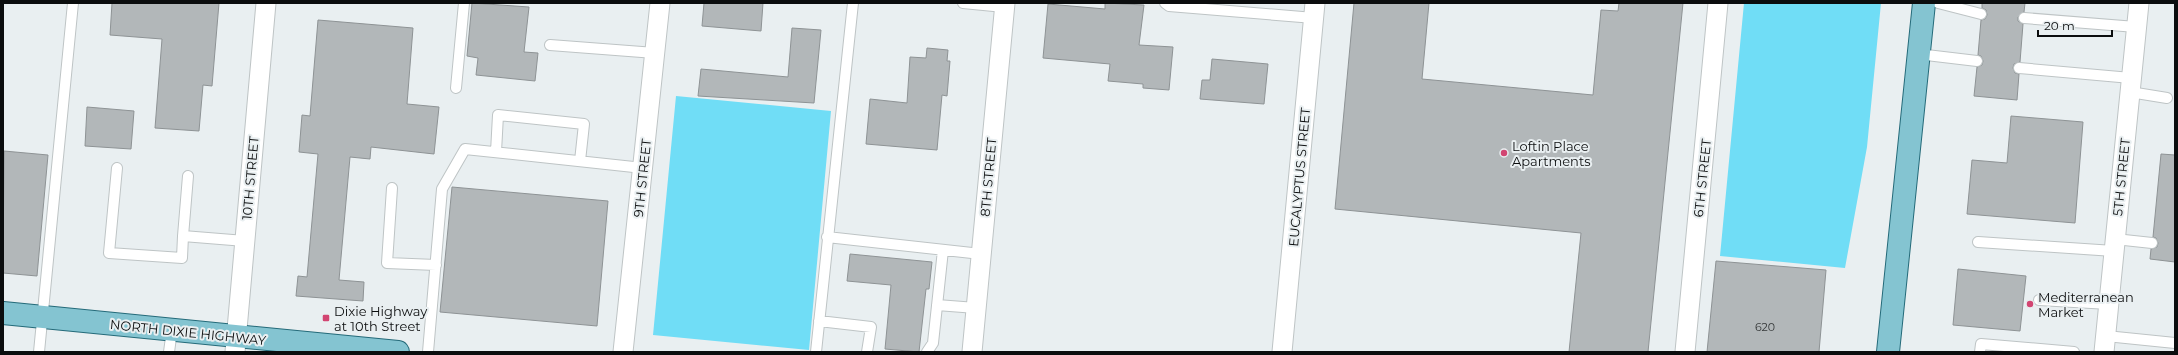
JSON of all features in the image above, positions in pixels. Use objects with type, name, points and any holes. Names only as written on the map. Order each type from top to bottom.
[{"type":"main road","points":[[1888,352],[1924,3]]},
{"type":"main road","name":"NORTH DIXIE HIGHWAY","points":[[3,313],[172,330],[236,344],[398,352]]},
{"type":"street","name":"10TH STREET","points":[[236,344],[266,3]]},
{"type":"street","name":"9TH STREET","points":[[624,352],[660,3]]},
{"type":"street","name":"6TH STREET","points":[[1685,352],[1718,3]]},
{"type":"street","name":"5TH STREET","points":[[2105,344],[2139,3]]},
{"type":"street","name":"8TH STREET","points":[[972,352],[1005,5]]},
{"type":"street","name":"EUCALYPTUS STREET","points":[[1282,352],[1314,11]]},
{"type":"lane","points":[[39,352],[73,3]]},
{"type":"lane","points":[[456,88],[464,3]]},
{"type":"lane","points":[[816,352],[853,3]]},
{"type":"lane","points":[[963,3],[1005,5]]},
{"type":"lane","points":[[1165,3],[1169,6],[1314,11]]},
{"type":"lane","points":[[1938,3],[1981,14]]},
{"type":"lane","points":[[2024,18],[2136,27]]},
{"type":"lane","points":[[550,45],[655,53]]},
{"type":"lane","points":[[1918,54],[1977,61]]},
{"type":"lane","points":[[2019,68],[2130,85],[2167,98]]},
{"type":"lane","points":[[496,152],[498,115],[584,124],[580,161]]},
{"type":"lane","points":[[428,352],[442,189],[465,149],[643,168]]},
{"type":"lane","points":[[117,168],[109,253],[182,258],[188,176]]},
{"type":"lane","points":[[392,188],[387,263],[436,265]]},
{"type":"lane","points":[[184,236],[245,241]]},
{"type":"lane","points":[[827,237],[981,254]]},
{"type":"lane","points":[[1978,242],[2114,245],[2152,243]]},
{"type":"lane","points":[[928,352],[933,343],[943,250]]},
{"type":"lane","points":[[2039,300],[2109,304]]},
{"type":"lane","points":[[937,305],[976,308]]},
{"type":"lane","points":[[819,321],[871,327],[868,352]]},
{"type":"lane","points":[[170,352],[172,330]]},
{"type":"lane","points":[[2105,344],[2175,343]]},
{"type":"lane","points":[[1980,352],[1981,344],[2074,352]]},
{"type":"shaded area","points":[[1744,3],[1881,3],[1867,147],[1845,268],[1720,256]]},
{"type":"shaded area","points":[[676,96],[831,111],[809,350],[653,335]]},
{"type":"building","points":[[112,3],[219,3],[212,86],[203,85],[199,131],[155,128],[162,39],[110,35]]},
{"type":"building","points":[[472,3],[529,7],[524,52],[538,53],[535,81],[476,75],[478,58],[467,56]]},
{"type":"building","points":[[704,3],[763,3],[761,31],[702,26]]},
{"type":"building","points":[[1105,3],[1144,5],[1139,45],[1173,47],[1169,90],[1143,88],[1143,84],[1108,81],[1110,64],[1043,58],[1048,4],[1105,9]]},
{"type":"building","name":"Loftin Place Apartments","points":[[1354,3],[1429,3],[1422,79],[1593,95],[1601,10],[1618,11],[1619,3],[1683,3],[1648,352],[1569,352],[1581,233],[1335,209]]},
{"type":"building","points":[[1982,3],[2025,3],[2024,12],[2018,17],[2018,21],[2023,24],[2020,62],[2014,64],[2013,68],[2015,73],[2019,74],[2017,100],[1974,96],[1977,67],[1982,65],[1983,61],[1981,56],[1978,55],[1981,20],[1985,19],[1987,15],[1986,10],[1982,8]]},
{"type":"building","points":[[318,20],[413,28],[407,104],[439,107],[434,154],[371,147],[370,159],[350,157],[339,280],[364,282],[363,301],[296,296],[298,276],[307,277],[318,154],[299,152],[302,115],[310,116]]},
{"type":"building","points":[[792,28],[821,30],[814,103],[698,96],[701,69],[788,77]]},
{"type":"building","points":[[927,48],[948,50],[947,61],[950,61],[947,96],[942,95],[937,150],[866,144],[870,99],[907,103],[910,57],[926,58]]},
{"type":"building","points":[[1212,59],[1268,64],[1264,104],[1200,99],[1202,80],[1210,80]]},
{"type":"building","points":[[87,107],[134,111],[131,149],[85,146]]},
{"type":"building","points":[[2011,116],[2083,122],[2075,223],[1967,214],[1972,160],[2007,163]]},
{"type":"building","points":[[4,151],[48,155],[37,276],[3,273]]},
{"type":"building","points":[[2161,154],[2175,155],[2175,262],[2150,259],[2151,249],[2157,247],[2158,243],[2156,238],[2153,237]]},
{"type":"building","points":[[452,187],[608,201],[597,326],[440,312]]},
{"type":"building","points":[[850,254],[932,262],[929,289],[926,289],[919,352],[885,349],[891,285],[847,281]]},
{"type":"building","points":[[1716,261],[1826,270],[1819,352],[1707,352]]},
{"type":"building","points":[[1958,269],[2026,276],[2020,331],[1953,325]]},
{"type":"place","name":"Loftin Place Apartments","points":[[1504,153]]},
{"type":"place","name":"Mediterranean Market","points":[[2030,304]]},
{"type":"place","name":"Dixie Highway at 10th Street","points":[[326,318]]}]
